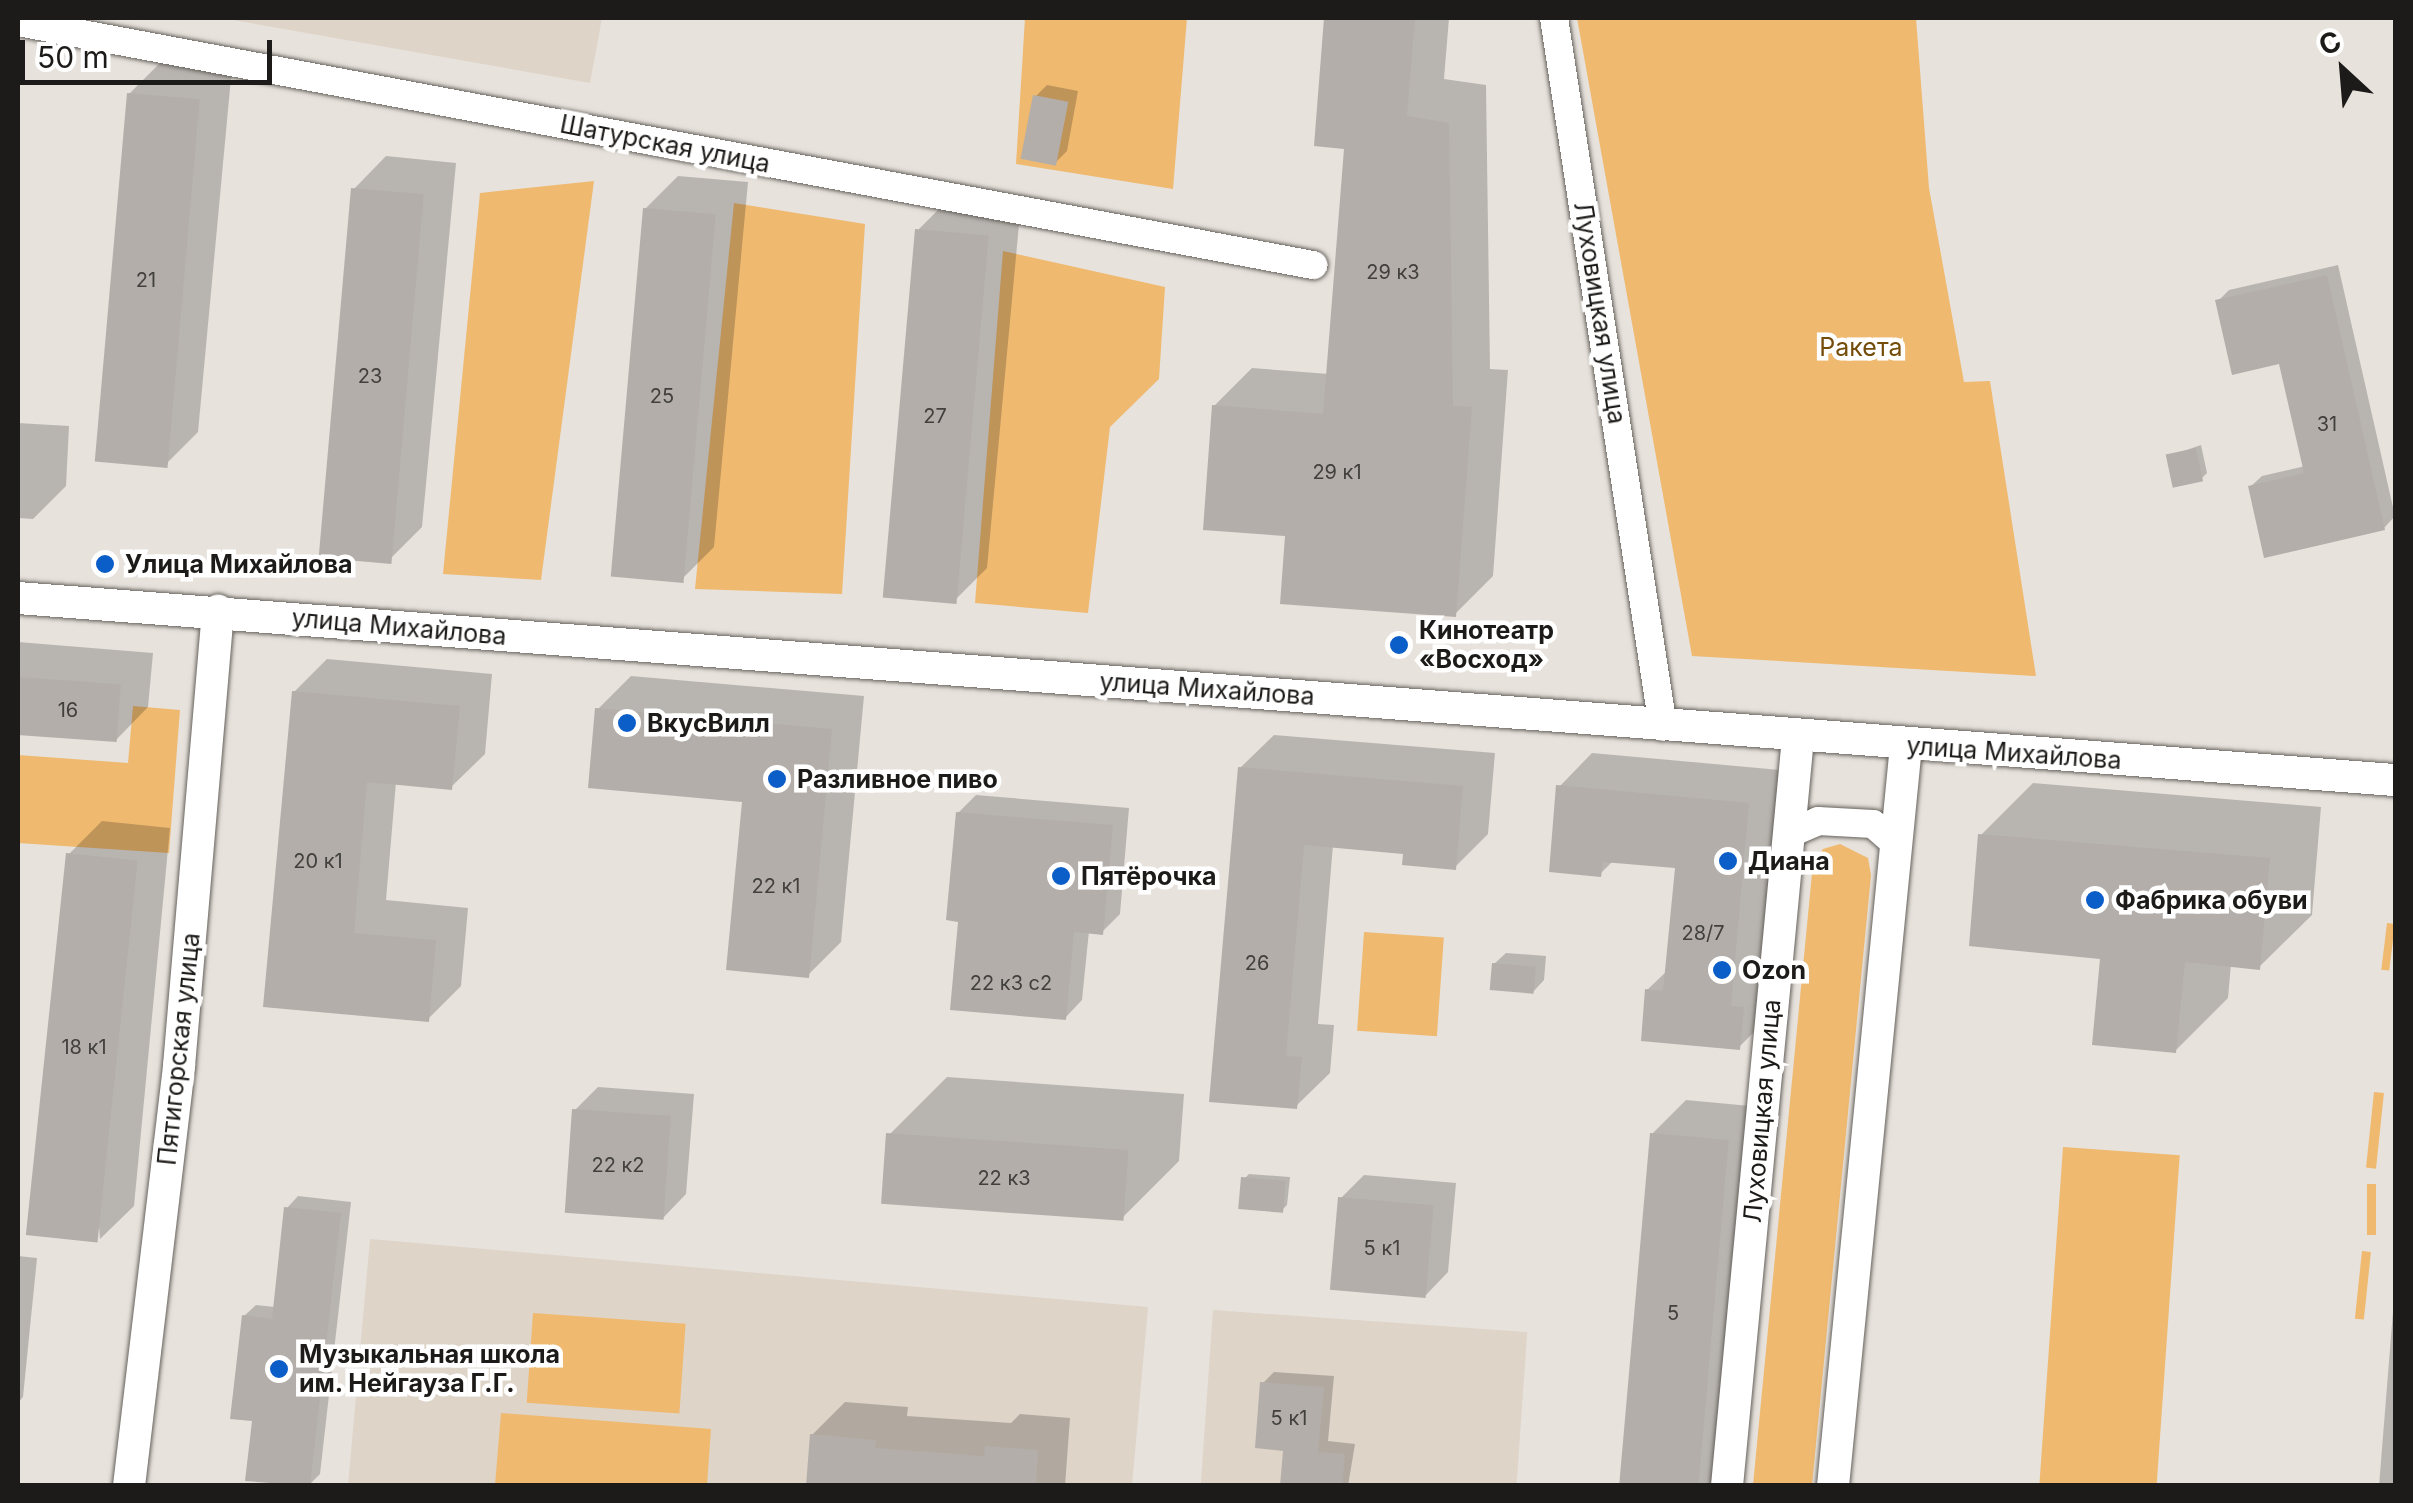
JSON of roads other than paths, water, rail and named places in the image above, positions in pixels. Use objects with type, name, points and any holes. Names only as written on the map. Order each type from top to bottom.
[{"type":"street","name":"Луховицкая улица","points":[[1554,18],[1662,727]]},
{"type":"street","name":"Шатурская улица","points":[[18,22],[1312,266]]},
{"type":"street","name":"улица Михайлова","points":[[18,598],[1662,727],[2396,780]]},
{"type":"street","name":"Пятигорская улица","points":[[130,1486],[179,1066],[218,611]]},
{"type":"street","name":"Луховицкая улица","points":[[1727,1486],[1798,737]]},
{"type":"street","points":[[1833,1486],[1906,745]]},
{"type":"street","points":[[1788,834],[1818,820],[1873,824],[1896,844]]},
{"type":"place","name":"Улица Михайлова","points":[[105,564]]},
{"type":"place","name":"Кинотеатр «Восход»","points":[[1399,645]]},
{"type":"place","name":"ВкусВилл","points":[[627,723]]},
{"type":"place","name":"Разливное пиво","points":[[777,779]]},
{"type":"place","name":"Диана","points":[[1728,861]]},
{"type":"place","name":"Пятёрочка","points":[[1061,876]]},
{"type":"place","name":"Фабрика обуви","points":[[2095,900]]},
{"type":"place","name":"Ozon","points":[[1722,970]]},
{"type":"place","name":"Музыкальная школа им. Нейгауза Г.Г.","points":[[279,1369]]},
{"type":"park label","name":"Ракета","points":[[1861,347]]}]
